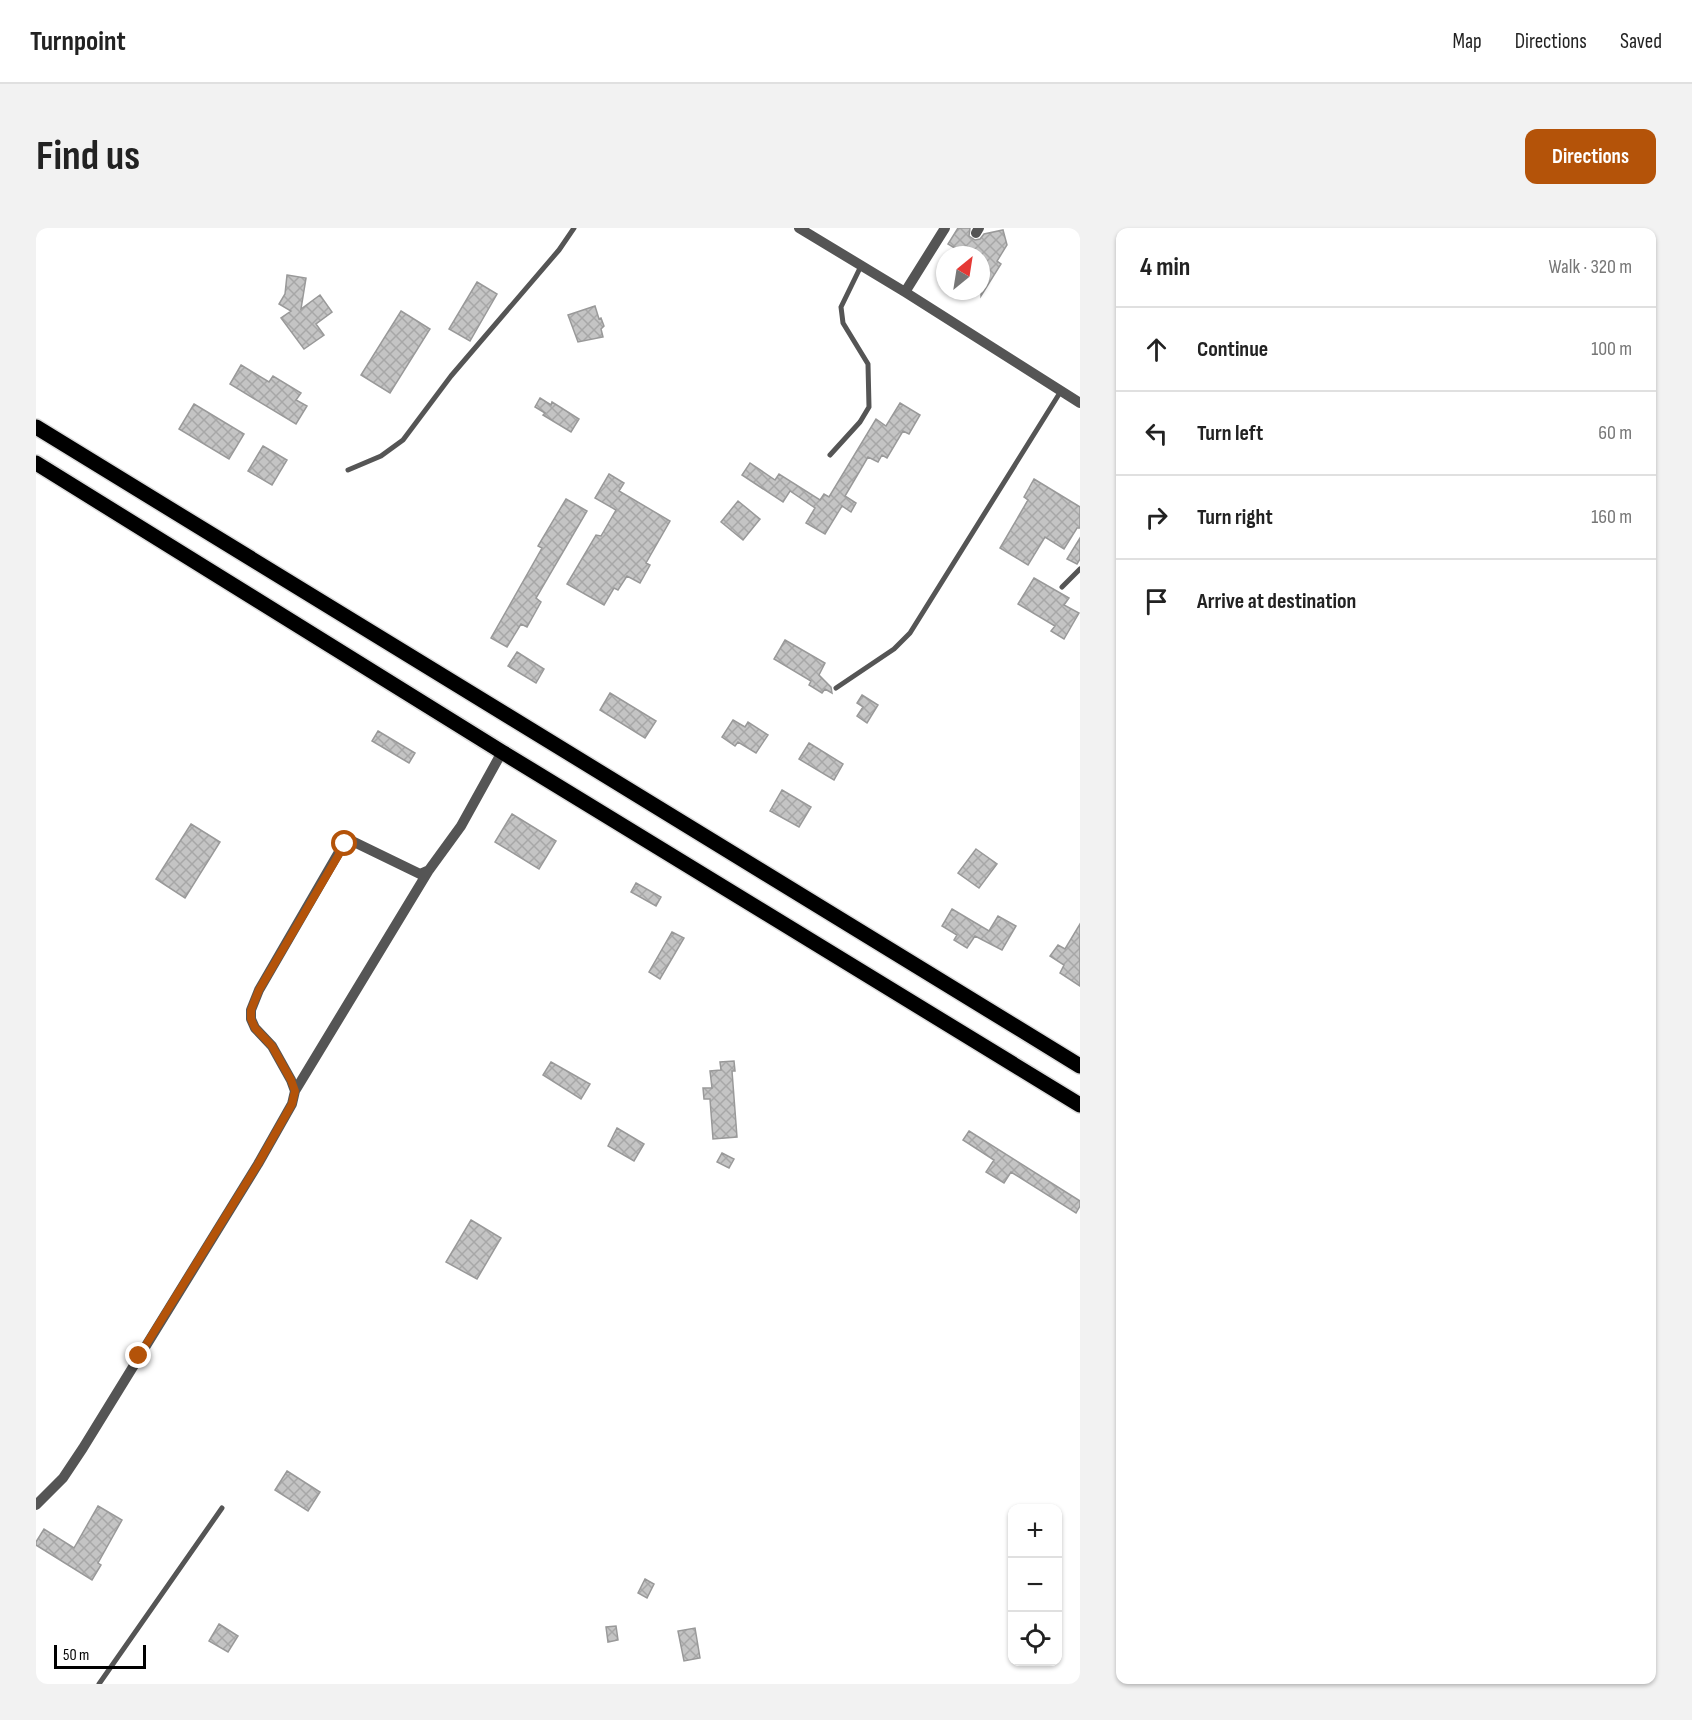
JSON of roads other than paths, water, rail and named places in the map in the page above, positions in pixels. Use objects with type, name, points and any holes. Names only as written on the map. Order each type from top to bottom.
[{"type":"main road","points":[[36,427],[1080,1066]]},
{"type":"main road","points":[[36,463],[502,752],[1080,1105]]},
{"type":"street","points":[[799,228],[1080,403]]},
{"type":"street","points":[[905,292],[945,228]]},
{"type":"street","points":[[36,1505],[63,1478],[83,1448],[258,1164],[292,1104],[295,1091],[429,870],[461,826],[502,752]]},
{"type":"street","points":[[295,1091],[272,1046],[255,1028],[251,1019],[251,1010],[259,990],[339,852],[345,844],[352,841],[420,873],[429,870]]},
{"type":"lane","points":[[348,470],[381,456],[402,440],[451,376],[559,250],[574,228]]},
{"type":"lane","points":[[830,455],[860,422],[868,406],[868,364],[843,322],[841,307],[861,266]]},
{"type":"lane","points":[[836,688],[894,649],[910,633],[1060,391]]},
{"type":"lane","points":[[1062,587],[1080,569]]},
{"type":"lane","points":[[99,1684],[222,1508]]}]
